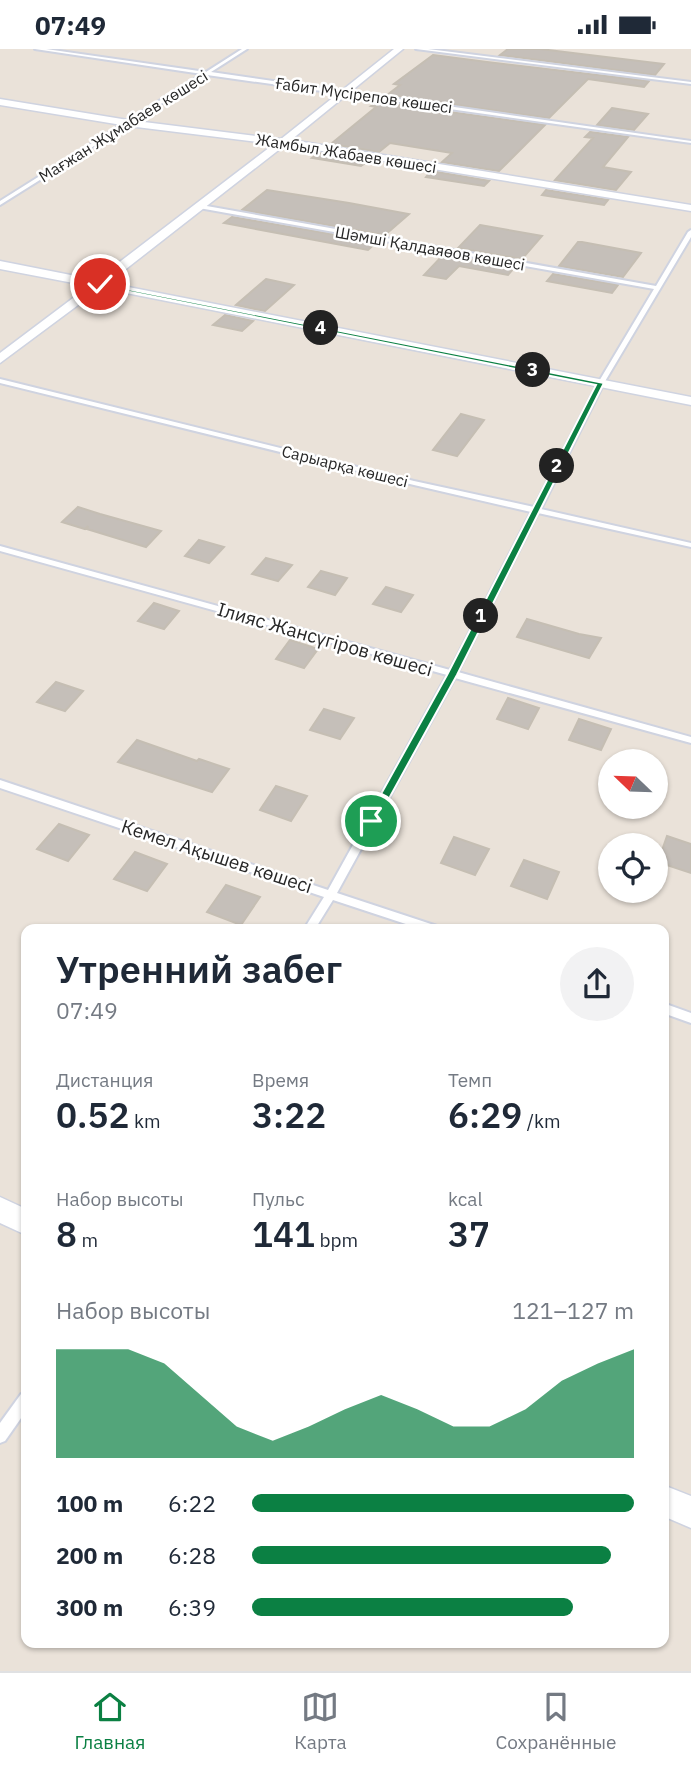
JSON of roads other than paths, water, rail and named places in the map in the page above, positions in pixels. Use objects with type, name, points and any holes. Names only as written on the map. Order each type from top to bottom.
[{"type":"street","points":[[0,359],[201,207],[399,49]]},
{"type":"street","name":"Жамбыл Жабаев көшесі","points":[[0,102],[128,123],[284,142],[691,208]]},
{"type":"street","points":[[0,265],[691,401]]},
{"type":"street","points":[[0,1210],[21,1220]]},
{"type":"street","points":[[669,1503],[691,1512]]},
{"type":"lane","name":"Ғабит Мүсірепов көшесі","points":[[37,49],[691,142]]},
{"type":"lane","name":"Мағжан Жұмабаев көшесі","points":[[0,203],[245,49]]},
{"type":"lane","points":[[418,49],[691,83]]},
{"type":"lane","name":"Шәмші Қалдаяөов көшесі","points":[[201,207],[659,288]]},
{"type":"lane","points":[[312,924],[452,675],[601,383],[691,232]]},
{"type":"lane","name":"Сарыарқа көшесі","points":[[0,381],[691,545]]},
{"type":"lane","name":"Ілияс Жансүгіров көшесі","points":[[0,548],[691,740]]},
{"type":"lane","name":"Кемел Ақышев көшесі","points":[[0,784],[418,924]]},
{"type":"lane","points":[[669,1010],[691,1018]]},
{"type":"lane","points":[[0,1436],[21,1406]]}]
